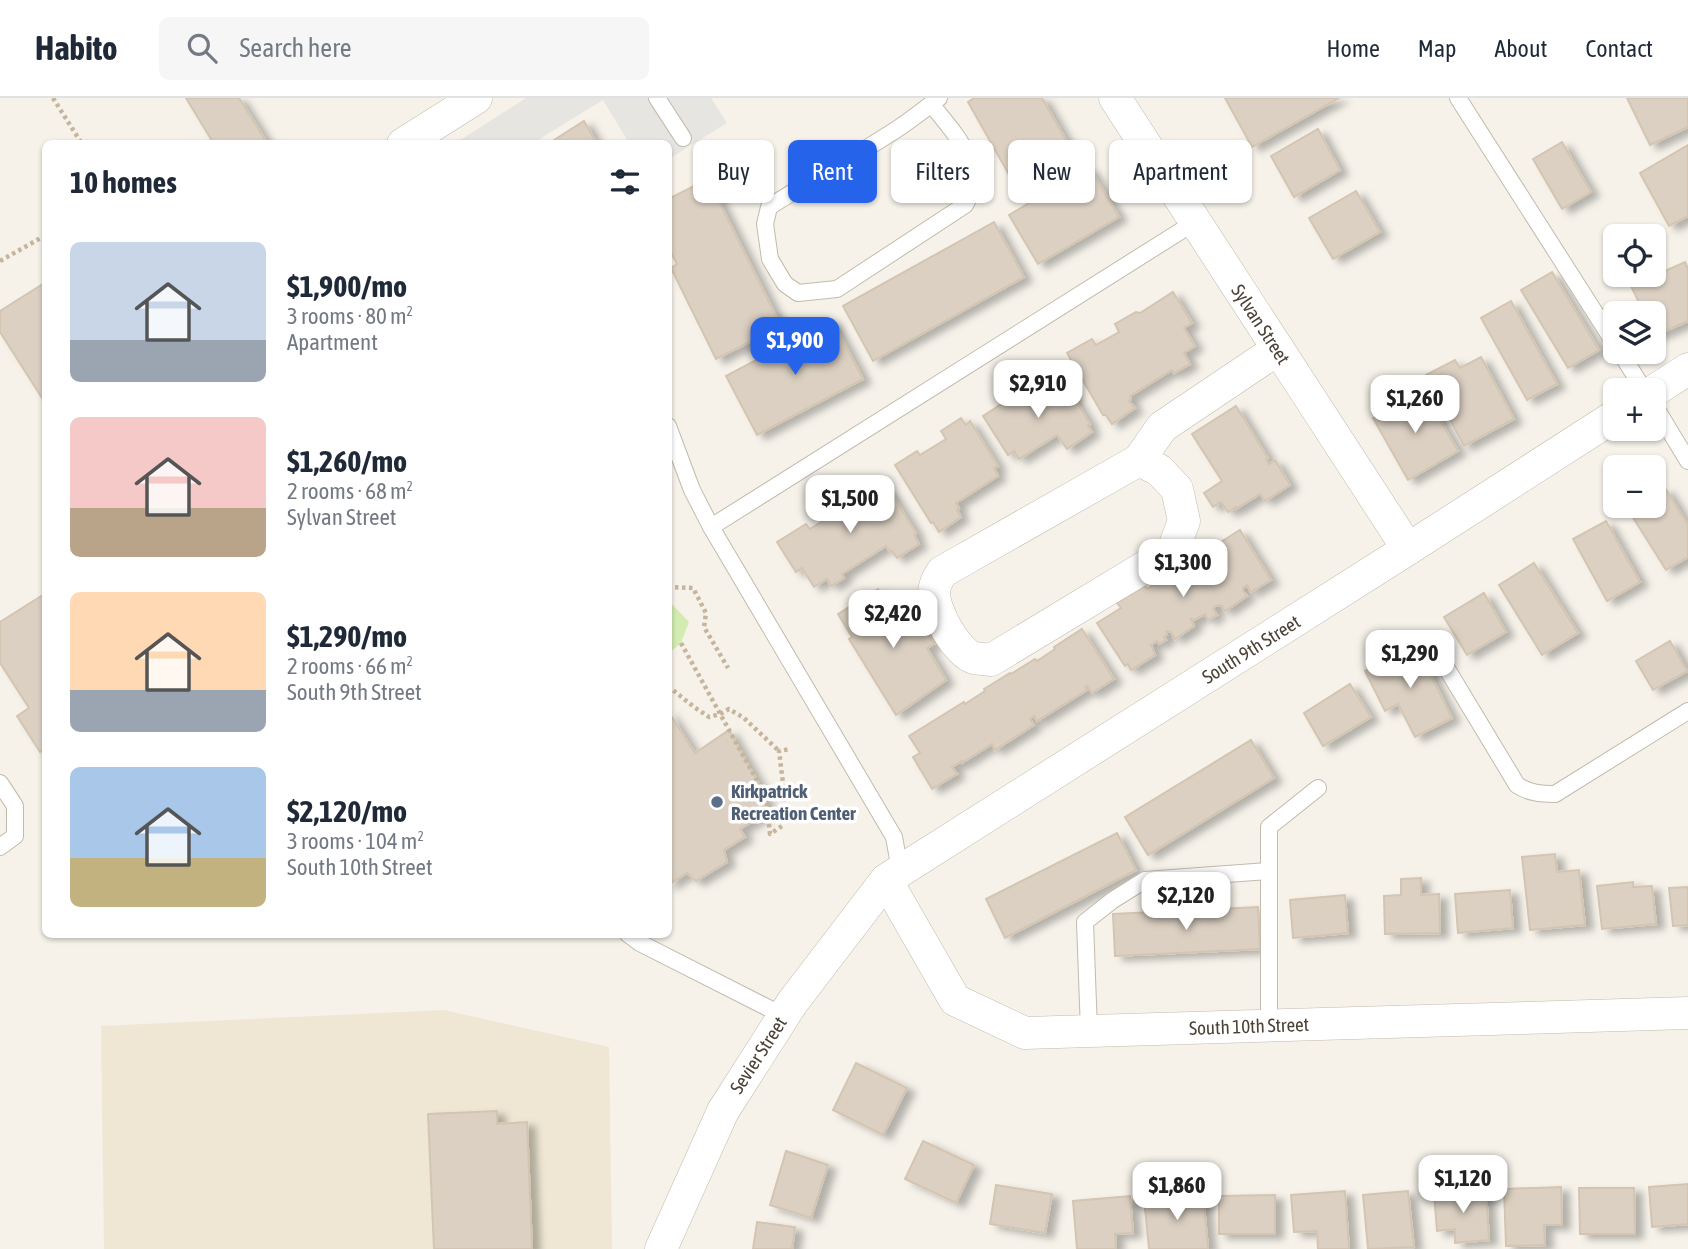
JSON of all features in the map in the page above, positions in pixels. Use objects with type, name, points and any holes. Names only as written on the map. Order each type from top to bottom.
[{"type":"street","points":[[409,140],[476,98]]},
{"type":"street","name":"Sylvan Street","points":[[1115,98],[1408,549]]},
{"type":"street","points":[[1139,460],[1159,470],[1177,489],[1184,522],[1173,550],[991,660],[972,657],[957,644],[939,615],[934,594],[936,582],[942,572],[1139,460],[1162,427],[1278,349]]},
{"type":"street","points":[[1666,383],[1688,369]]},
{"type":"street","name":"South 9th Street","points":[[893,875],[1603,424]]},
{"type":"street","name":"Sevier Street","points":[[661,1249],[723,1111],[784,1016],[893,875]]},
{"type":"street","name":"South 10th Street","points":[[893,875],[955,1000],[1025,1033],[1688,1013]]},
{"type":"lane","points":[[657,98],[683,138]]},
{"type":"lane","points":[[1458,98],[1603,325]]},
{"type":"lane","points":[[935,101],[964,145],[973,171],[971,194],[965,205],[837,289],[799,293],[785,284],[770,259],[765,224],[769,207],[887,136],[935,101]]},
{"type":"lane","points":[[711,527],[1195,222]]},
{"type":"lane","points":[[1666,425],[1688,461]]},
{"type":"lane","points":[[672,437],[692,490],[711,527],[894,837],[893,875]]},
{"type":"lane","points":[[1444,664],[1517,785],[1525,791],[1539,794],[1555,794],[1688,711]]},
{"type":"lane","points":[[0,783],[15,806],[15,836],[0,847]]},
{"type":"lane","points":[[1269,1026],[1269,827],[1318,788]]},
{"type":"lane","points":[[1090,1031],[1085,922],[1145,880],[1268,871]]},
{"type":"lane","points":[[633,938],[784,1016]]},
{"type":"path","points":[[53,98],[79,140]]},
{"type":"path","points":[[0,261],[42,237]]},
{"type":"path","points":[[672,587],[693,588],[706,612],[704,627],[728,668]]},
{"type":"path","points":[[672,689],[709,717],[720,714],[729,709],[744,718],[779,751],[784,791],[782,826],[770,834],[766,797],[720,714],[681,643]]},
{"type":"path","points":[[779,751],[790,749]]},
{"type":"shaded area","points":[[526,98],[711,98],[727,123],[700,140],[693,140],[693,144],[672,157],[672,140],[627,140],[603,100],[538,140],[460,140]]},
{"type":"shaded area","points":[[444,1010],[609,1047],[612,1249],[104,1249],[101,1026]]},
{"type":"green space","points":[[672,604],[689,622],[681,643],[672,650]]},
{"type":"building","points":[[186,98],[239,98],[265,140],[212,140]]},
{"type":"building","points":[[974,98],[1042,98],[1066,140],[1008,140],[1008,173],[994,148],[994,140],[989,140],[968,102]]},
{"type":"building","points":[[1225,98],[1339,98],[1252,147],[1252,140],[1248,140]]},
{"type":"building","points":[[1627,98],[1688,98],[1688,127],[1650,145]]},
{"type":"building","points":[[584,121],[595,140],[554,140]]},
{"type":"building","points":[[1318,129],[1340,170],[1294,197],[1271,156]]},
{"type":"building","points":[[1562,142],[1591,192],[1562,209],[1533,159]]},
{"type":"building","points":[[1688,145],[1688,216],[1669,226],[1640,173]]},
{"type":"building","points":[[1095,177],[1119,217],[1038,264],[1009,215],[1029,203],[1095,203]]},
{"type":"building","points":[[693,186],[693,203],[720,203],[781,326],[716,359],[672,270],[677,264],[672,255],[672,197]]},
{"type":"building","points":[[1356,191],[1380,232],[1333,259],[1309,218]]},
{"type":"building","points":[[994,222],[1024,277],[873,361],[843,306]]},
{"type":"building","points":[[1685,262],[1688,269],[1688,321],[1666,331],[1666,301],[1638,301],[1631,287],[1666,287],[1666,270]]},
{"type":"building","points":[[1552,272],[1599,350],[1568,368],[1521,290]]},
{"type":"building","points":[[42,285],[42,398],[0,332],[0,311]]},
{"type":"building","points":[[1173,292],[1192,323],[1184,328],[1195,346],[1184,353],[1190,364],[1174,373],[1172,370],[1130,396],[1129,401],[1135,408],[1112,424],[1106,415],[1103,415],[1067,353],[1092,339],[1096,345],[1119,332],[1115,324],[1136,312],[1140,313]]},
{"type":"building","points":[[1511,301],[1557,384],[1527,400],[1481,318]]},
{"type":"building","points":[[832,320],[863,379],[757,435],[726,376]]},
{"type":"building","points":[[1481,357],[1514,419],[1464,446],[1426,375],[1455,360],[1460,368]]},
{"type":"building","points":[[1064,382],[1090,424],[1088,426],[1092,432],[1067,449],[1057,435],[1019,459],[1014,451],[1008,455],[983,416],[1031,385],[1039,398]]},
{"type":"building","points":[[1422,389],[1458,451],[1408,480],[1373,418]]},
{"type":"building","points":[[1236,406],[1269,464],[1275,460],[1290,485],[1265,501],[1260,494],[1228,512],[1221,502],[1213,507],[1204,493],[1222,481],[1192,434]]},
{"type":"building","points":[[961,418],[966,425],[970,421],[998,466],[994,468],[998,476],[956,503],[961,517],[939,532],[895,465],[917,451],[920,455],[946,439],[941,431]]},
{"type":"building","points":[[877,476],[887,493],[890,491],[916,533],[914,535],[919,544],[897,558],[886,546],[842,574],[844,578],[831,586],[827,579],[814,587],[802,568],[796,572],[777,542],[806,524],[810,529],[837,512],[832,505]]},
{"type":"building","points":[[1666,490],[1688,525],[1688,557],[1666,570],[1633,518],[1666,518]]},
{"type":"building","points":[[1606,521],[1640,582],[1607,601],[1573,539]]},
{"type":"building","points":[[1240,530],[1271,580],[1251,592],[1247,585],[1243,591],[1247,596],[1225,611],[1221,605],[1215,606],[1213,609],[1217,615],[1208,620],[1205,614],[1191,619],[1194,626],[1175,639],[1171,632],[1166,631],[1166,640],[1151,645],[1155,655],[1131,670],[1128,664],[1125,666],[1097,623],[1121,608],[1117,603],[1145,586],[1147,589],[1192,560],[1194,562],[1215,550],[1213,547]]},
{"type":"building","points":[[1534,563],[1578,633],[1542,655],[1499,585]]},
{"type":"building","points":[[878,589],[886,601],[894,598],[909,621],[917,617],[934,644],[927,648],[946,680],[896,715],[849,639],[852,637],[838,614]]},
{"type":"building","points":[[1484,593],[1506,632],[1467,655],[1444,617]]},
{"type":"building","points":[[42,596],[40,752],[17,716],[29,708],[0,663],[0,622]]},
{"type":"building","points":[[1082,629],[1114,679],[1092,693],[1085,687],[1087,690],[1037,721],[1034,716],[1030,719],[1034,725],[995,750],[992,744],[952,767],[957,774],[932,789],[913,757],[920,753],[909,736],[964,702],[965,704],[1010,673],[1035,659],[1037,661]]},
{"type":"building","points":[[1670,641],[1687,671],[1653,690],[1636,661]]},
{"type":"building","points":[[1416,645],[1452,718],[1415,737],[1398,704],[1385,711],[1365,671]]},
{"type":"building","points":[[1350,684],[1371,717],[1323,746],[1304,713]]},
{"type":"building","name":"Kirkpatrick Recreation Center","points":[[672,717],[695,753],[729,730],[763,791],[768,812],[740,829],[745,837],[724,850],[727,862],[696,881],[687,873],[672,882]]},
{"type":"building","points":[[1251,740],[1274,778],[1148,855],[1125,817]]},
{"type":"building","points":[[1117,833],[1136,870],[1005,938],[986,899]]},
{"type":"building","points":[[1555,854],[1557,872],[1579,870],[1585,925],[1530,930],[1522,857]]},
{"type":"building","points":[[1421,878],[1421,895],[1439,894],[1440,933],[1385,934],[1384,896],[1401,895],[1401,879]]},
{"type":"building","points":[[1633,882],[1633,887],[1652,886],[1656,924],[1602,929],[1597,886]]},
{"type":"building","points":[[1688,887],[1688,925],[1673,926],[1669,888]]},
{"type":"building","points":[[1510,890],[1513,928],[1458,933],[1455,894]]},
{"type":"building","points":[[1345,895],[1348,933],[1293,938],[1290,900]]},
{"type":"building","points":[[1258,907],[1260,949],[1115,956],[1113,914]]},
{"type":"building","points":[[856,1063],[907,1088],[883,1135],[833,1110]]},
{"type":"building","points":[[497,1111],[497,1124],[527,1122],[532,1249],[434,1249],[428,1114]]},
{"type":"building","points":[[923,1141],[974,1165],[956,1203],[905,1179]]},
{"type":"building","points":[[786,1151],[828,1165],[811,1218],[770,1205]]},
{"type":"building","points":[[1688,1184],[1688,1224],[1652,1227],[1649,1187]]},
{"type":"building","points":[[996,1185],[1052,1194],[1045,1233],[990,1224]]},
{"type":"building","points":[[1561,1187],[1562,1225],[1544,1225],[1545,1245],[1506,1246],[1504,1189]]},
{"type":"building","points":[[1579,1188],[1634,1188],[1635,1234],[1580,1234]]},
{"type":"building","points":[[1486,1189],[1489,1240],[1455,1243],[1455,1229],[1437,1231],[1434,1193]]},
{"type":"building","points":[[1345,1191],[1349,1249],[1318,1249],[1317,1231],[1294,1232],[1291,1195]]},
{"type":"building","points":[[1408,1191],[1414,1247],[1368,1249],[1363,1195]]},
{"type":"building","points":[[1203,1193],[1208,1249],[1149,1249],[1144,1199]]},
{"type":"building","points":[[1275,1195],[1275,1234],[1219,1234],[1219,1196]]},
{"type":"building","points":[[1130,1196],[1133,1233],[1115,1234],[1116,1249],[1077,1249],[1073,1201]]},
{"type":"building","points":[[757,1222],[795,1227],[792,1249],[753,1249]]},
{"type":"place","name":"Kirkpatrick Recreation Center","points":[[717,802]]}]
